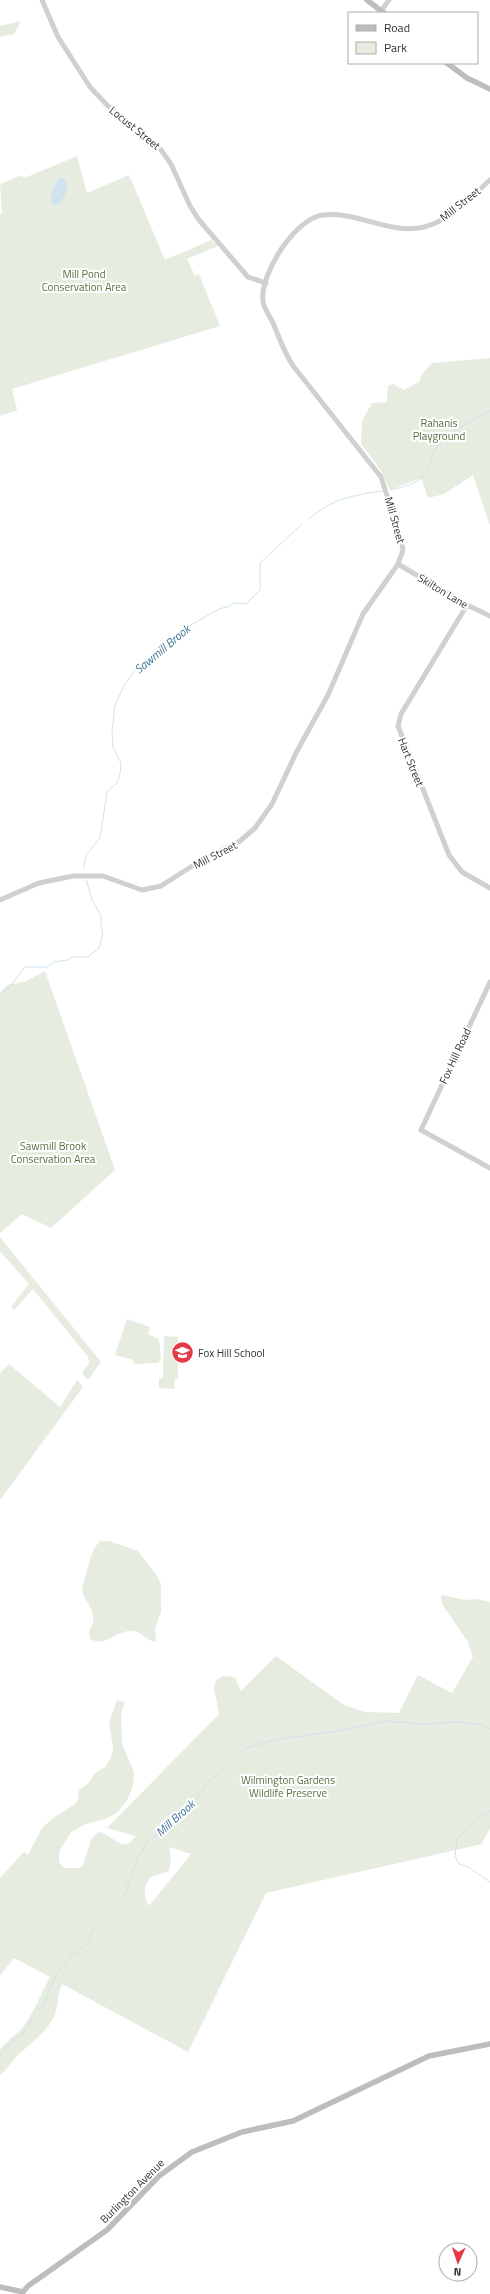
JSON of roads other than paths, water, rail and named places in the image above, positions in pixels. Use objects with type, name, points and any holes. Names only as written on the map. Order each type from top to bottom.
[{"type":"main road","points":[[367,0],[383,12]]},
{"type":"main road","points":[[447,64],[467,78],[490,89]]},
{"type":"main road","name":"Burlington Avenue","points":[[0,2288],[26,2293],[28,2286],[107,2230],[159,2176],[192,2152],[242,2132],[293,2121],[429,2056],[490,2044]]},
{"type":"street","name":"Locust Street","points":[[42,0],[58,38],[90,87],[108,106],[159,147],[174,168],[190,206],[199,220],[248,277],[266,283]]},
{"type":"street","points":[[383,12],[389,0]]},
{"type":"street","name":"Mill Street","points":[[0,900],[39,882],[73,876],[103,876],[142,890],[158,887],[200,861],[233,846],[244,838],[259,823],[276,798],[297,751],[328,695],[363,614],[398,564],[402,552],[402,543],[381,477],[286,354],[263,302],[266,283],[285,243],[302,224],[313,217],[337,215],[397,227],[424,227],[437,222],[452,212],[490,180]]},
{"type":"street","name":"Skilton Lane","points":[[398,564],[467,606],[490,616]]},
{"type":"street","name":"Hart Street","points":[[467,606],[401,714],[398,728],[448,855],[462,872],[490,888]]},
{"type":"street","name":"Fox Hill Road","points":[[490,982],[421,1130],[490,1168]]},
{"type":"water","points":[[64,178],[67,184],[65,194],[60,203],[53,205],[51,195],[59,179]]},
{"type":"waterway","name":"Sawmill Brook","points":[[390,490],[414,483],[419,480],[427,472],[434,452],[444,439],[490,411]]},
{"type":"waterway","name":"Sawmill Brook","points":[[309,519],[317,512],[334,502],[352,496],[382,491]]},
{"type":"waterway","name":"Sawmill Brook","points":[[84,868],[86,855],[100,838],[107,792],[117,783],[120,774],[121,763],[113,747],[112,731],[115,705],[125,684],[135,670],[178,638],[191,625],[219,609],[230,606],[233,603],[246,604],[260,590],[260,563],[302,524]]},
{"type":"waterway","name":"Sawmill Brook","points":[[0,993],[8,989],[25,967],[47,967],[54,962],[68,960],[72,957],[88,957],[99,948],[103,933],[101,916],[92,900],[86,879]]},
{"type":"waterway","name":"Mill Brook","points":[[0,2055],[14,2040],[22,2035],[35,2013],[44,2004],[56,1975],[72,1955],[86,1945],[96,1925],[124,1896],[138,1857],[149,1840],[170,1825],[180,1813],[192,1805],[208,1782],[227,1767],[244,1749],[273,1740],[344,1730],[385,1721],[425,1724],[458,1722],[482,1725],[490,1729]]},
{"type":"waterway","name":"Mill Brook","points":[[490,1811],[469,1825],[457,1839],[455,1856],[459,1864],[468,1867],[490,1882]]},
{"type":"place","name":"Fox Hill School","points":[[183,1353]]},
{"type":"park label","name":"Mill Pond Conservation Area","points":[[84,280]]},
{"type":"park label","name":"Rahanis Playground","points":[[439,429]]},
{"type":"park label","name":"Sawmill Brook Conservation Area","points":[[53,1152]]},
{"type":"park label","name":"Wilmington Gardens Wildlife Preserve","points":[[288,1786]]}]
